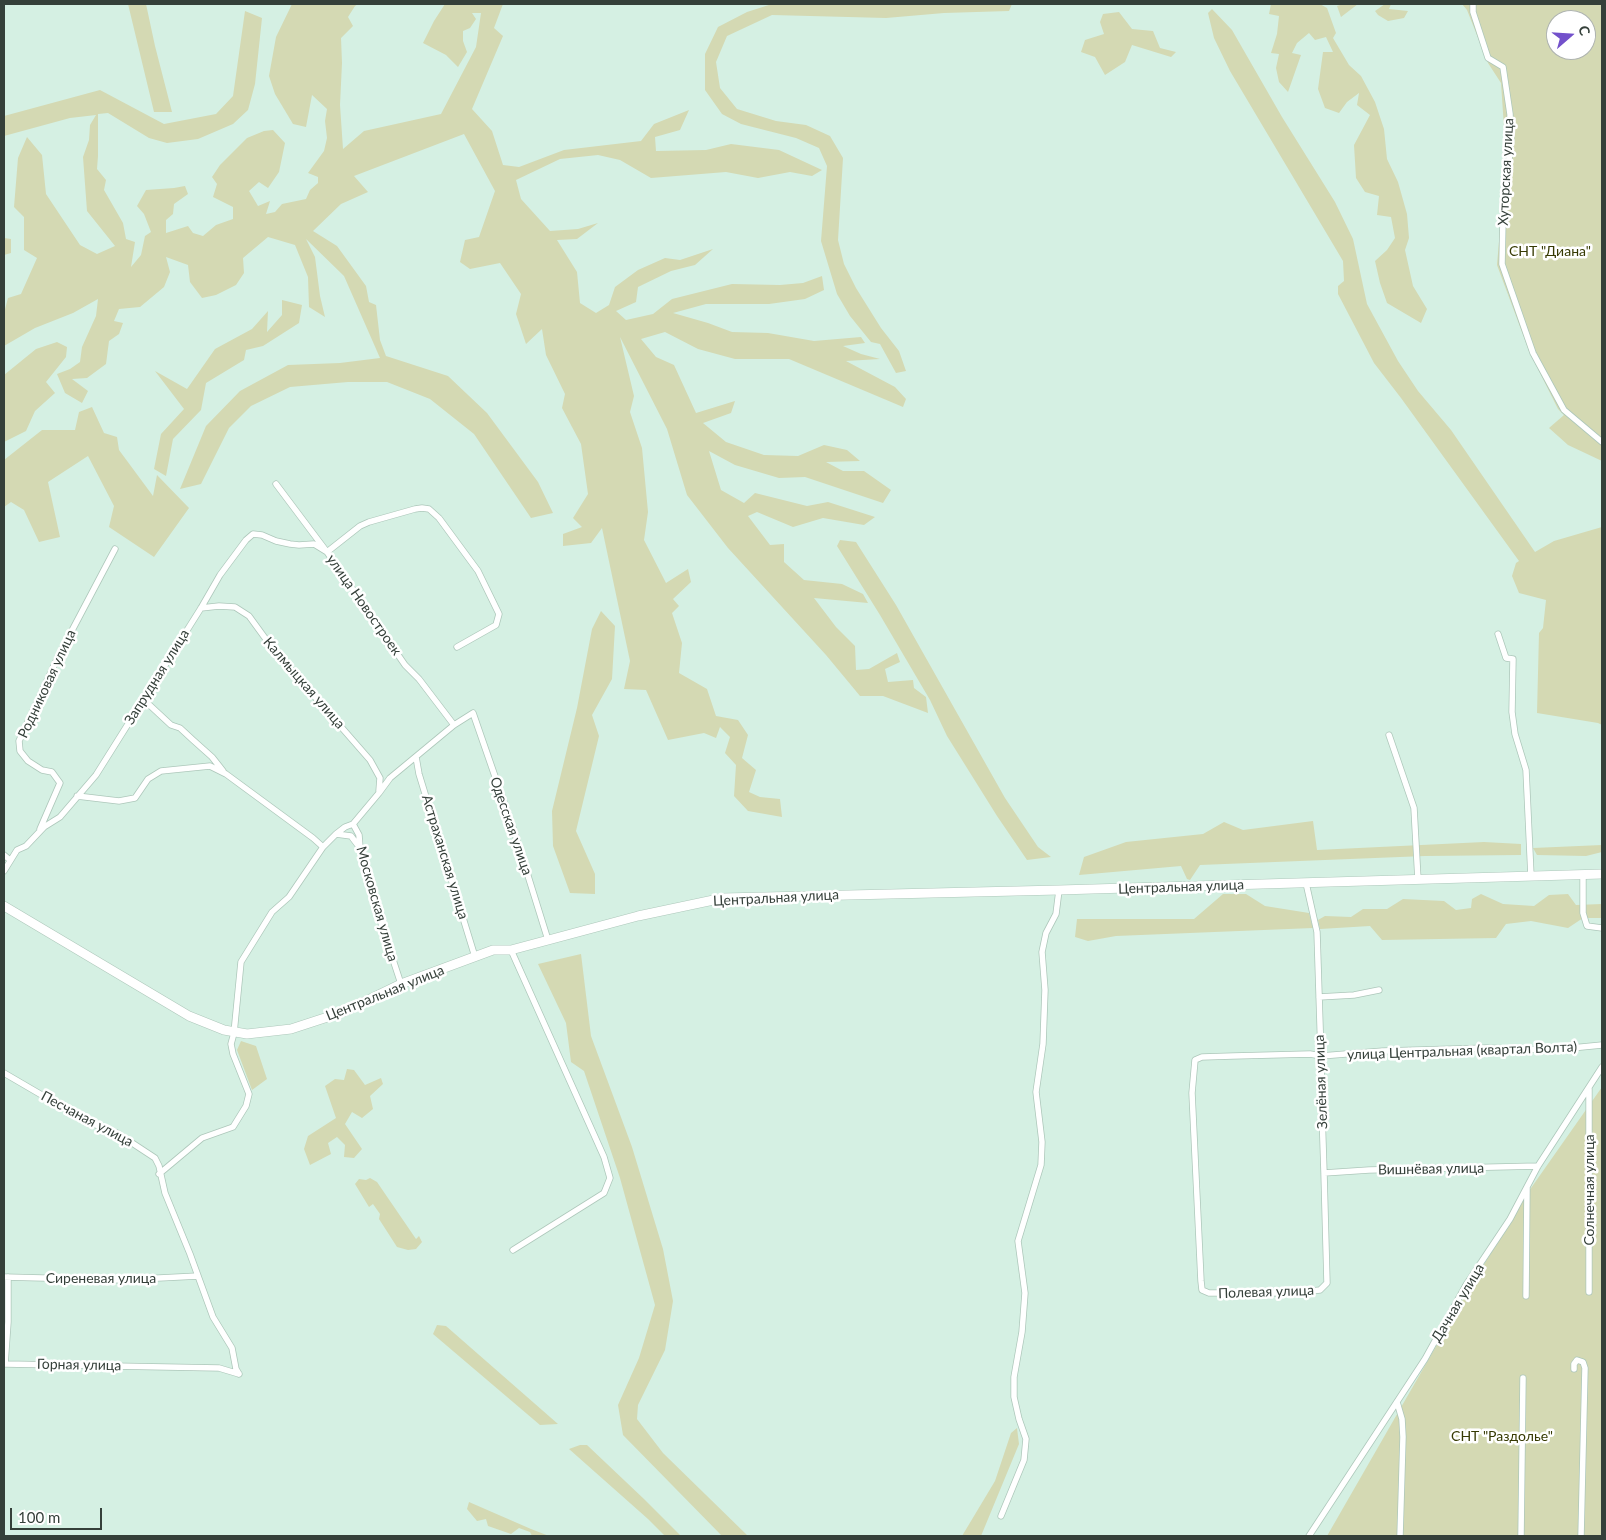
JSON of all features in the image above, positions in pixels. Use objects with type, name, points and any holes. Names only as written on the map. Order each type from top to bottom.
[{"type":"street","name":"Хуторская улица","points":[[1472,4],[1488,58],[1503,67],[1510,114],[1511,140],[1503,218],[1502,264],[1533,353],[1564,410],[1602,442]]},
{"type":"street","name":"улица Новостроек","points":[[276,484],[327,552],[405,665],[419,679],[454,725]]},
{"type":"street","points":[[327,552],[368,522],[422,508],[429,509],[439,518],[478,571],[499,614],[496,625],[457,647]]},
{"type":"street","name":"Запрудная улица","points":[[4,872],[17,850],[26,846],[38,833],[60,817],[96,775],[202,608],[220,575],[246,540],[253,534],[262,534],[276,541],[290,544],[314,544],[327,552]]},
{"type":"street","name":"Родниковая улица","points":[[38,833],[60,783],[52,772],[42,770],[28,761],[20,751],[19,741],[58,657],[115,550]]},
{"type":"street","name":"Калмыцкая улица","points":[[202,608],[235,607],[248,616],[273,649],[370,760],[380,778],[379,793]]},
{"type":"street","points":[[1498,634],[1506,658],[1512,659],[1512,712],[1515,734],[1526,770],[1531,876]]},
{"type":"street","points":[[143,699],[171,725],[180,728],[212,757],[226,774]]},
{"type":"street","name":"Одесская улица","points":[[454,725],[473,713],[515,834],[548,940]]},
{"type":"street","points":[[159,1174],[202,1138],[234,1127],[246,1106],[249,1094],[233,1054],[231,1044],[234,1033],[241,962],[272,912],[289,897],[323,847],[345,827],[353,824],[390,778],[454,725]]},
{"type":"street","points":[[1389,736],[1414,808],[1418,880]]},
{"type":"street","name":"Астраханская улица","points":[[416,757],[419,774],[475,957]]},
{"type":"street","points":[[77,796],[118,801],[135,798],[148,780],[161,771],[210,766],[226,774],[323,847]]},
{"type":"street","name":"Московская улица","points":[[353,824],[358,836],[380,920],[401,984]]},
{"type":"street","points":[[336,834],[351,836],[360,848]]},
{"type":"street","points":[[4,855],[10,860]]},
{"type":"street","points":[[1583,874],[1583,913],[1587,926],[1602,928]]},
{"type":"street","name":"Центральная улица","points":[[4,906],[189,1016],[234,1033],[263,1033],[291,1029],[343,1012],[401,984],[493,950],[511,950],[638,916],[723,898],[1602,874]]},
{"type":"street","name":"Зелёная улица","points":[[1306,883],[1317,932],[1327,1283]]},
{"type":"street","points":[[1001,1516],[1024,1460],[1026,1439],[1014,1397],[1014,1377],[1022,1332],[1025,1293],[1018,1241],[1041,1165],[1042,1142],[1036,1092],[1043,1035],[1045,990],[1042,952],[1046,934],[1056,914],[1059,890]]},
{"type":"street","points":[[511,950],[604,1157],[610,1178],[604,1193],[513,1250]]},
{"type":"street","points":[[1319,997],[1354,995],[1379,990]]},
{"type":"street","name":"улица Центральная (квартал Волта)","points":[[1202,1290],[1192,1093],[1194,1060],[1202,1057],[1310,1054],[1321,1056],[1383,1051],[1486,1048],[1551,1050],[1602,1045]]},
{"type":"street","name":"Дачная улица","points":[[1309,1536],[1425,1359],[1466,1285],[1510,1219],[1538,1166],[1602,1067]]},
{"type":"street","name":"Песчаная улица","points":[[4,1073],[88,1122],[117,1133],[155,1158],[159,1166],[159,1174],[165,1193],[213,1317],[232,1348],[236,1369],[239,1374]]},
{"type":"street","name":"Солнечная улица","points":[[1589,1292],[1590,1087]]},
{"type":"street","name":"Вишнёвая улица","points":[[1324,1173],[1369,1170],[1538,1166]]},
{"type":"street","points":[[1526,1296],[1527,1188]]},
{"type":"street","name":"Сиреневая улица","points":[[6,1277],[120,1280],[198,1276]]},
{"type":"street","name":"Горная улица","points":[[6,1277],[8,1322],[5,1364],[218,1368],[239,1374]]},
{"type":"street","name":"Полевая улица","points":[[1202,1290],[1209,1293],[1293,1293],[1320,1290],[1327,1283]]},
{"type":"street","points":[[1574,1370],[1574,1364],[1577,1360],[1583,1362],[1585,1368],[1581,1536]]},
{"type":"street","points":[[1521,1536],[1523,1378]]},
{"type":"street","points":[[1397,1402],[1402,1419],[1403,1437],[1400,1536]]},
{"type":"green space","points":[[128,4],[146,4],[172,112],[154,112]]},
{"type":"green space","points":[[292,4],[358,4],[348,17],[353,26],[341,38],[340,105],[343,149],[364,131],[441,114],[476,47],[481,13],[472,13],[476,19],[470,28],[463,31],[463,41],[467,52],[458,67],[446,55],[423,43],[434,21],[445,4],[503,4],[494,28],[503,36],[472,109],[492,131],[503,165],[519,167],[564,150],[641,141],[654,124],[689,110],[680,130],[655,137],[656,151],[706,150],[731,144],[779,150],[822,170],[812,176],[790,172],[758,178],[726,172],[651,178],[620,160],[598,155],[560,159],[516,180],[521,199],[550,231],[578,229],[598,223],[577,239],[557,240],[577,272],[580,303],[596,313],[609,305],[615,287],[638,270],[665,258],[680,260],[713,249],[695,265],[671,271],[638,287],[636,302],[616,311],[626,320],[653,314],[672,299],[732,284],[780,285],[803,283],[822,276],[824,290],[805,299],[769,304],[706,304],[673,313],[732,332],[768,333],[814,341],[861,337],[865,343],[843,346],[861,354],[880,359],[846,361],[895,387],[906,399],[903,407],[789,359],[735,359],[698,349],[665,332],[641,339],[656,357],[674,365],[696,413],[735,401],[731,413],[703,423],[726,442],[764,455],[798,456],[824,445],[847,450],[860,461],[826,462],[843,471],[864,471],[891,490],[883,503],[805,477],[779,478],[735,465],[709,451],[721,490],[744,503],[755,493],[807,506],[828,502],[875,517],[864,525],[823,518],[793,527],[757,512],[748,516],[770,545],[784,544],[784,562],[804,580],[842,584],[863,594],[868,603],[814,598],[836,627],[855,646],[856,670],[869,669],[897,653],[900,662],[885,669],[888,682],[913,680],[914,688],[926,697],[928,713],[883,696],[860,696],[826,655],[728,548],[687,495],[667,429],[620,337],[634,396],[630,412],[642,448],[648,512],[644,540],[666,583],[688,569],[691,582],[673,599],[679,606],[672,613],[682,643],[679,673],[707,689],[716,716],[738,720],[748,735],[742,758],[756,770],[749,792],[760,797],[780,799],[782,817],[748,811],[734,796],[736,765],[725,753],[730,737],[720,727],[716,738],[704,733],[668,740],[646,690],[624,689],[630,661],[602,528],[591,543],[563,546],[563,534],[582,527],[573,518],[588,494],[581,444],[562,408],[565,394],[546,355],[542,329],[526,344],[516,314],[521,294],[500,263],[470,269],[460,262],[465,240],[479,237],[495,191],[464,134],[354,176],[368,192],[341,204],[313,231],[337,246],[366,286],[369,302],[376,305],[380,340],[386,356],[448,376],[487,413],[538,482],[553,513],[531,518],[474,434],[430,399],[387,382],[348,382],[290,387],[251,406],[229,428],[201,484],[180,489],[206,426],[240,391],[288,365],[340,363],[380,358],[344,276],[306,239],[315,257],[325,317],[309,307],[308,277],[295,245],[268,237],[243,258],[244,273],[236,285],[216,295],[202,298],[190,282],[188,265],[166,257],[170,272],[164,287],[140,307],[119,309],[114,321],[123,323],[119,334],[109,341],[106,364],[87,378],[72,379],[88,391],[82,403],[65,393],[57,374],[70,369],[80,362],[82,347],[96,316],[98,299],[73,313],[35,328],[4,346],[4,313],[8,298],[21,294],[37,258],[24,250],[24,217],[14,207],[18,158],[27,137],[42,155],[46,194],[80,245],[97,254],[115,246],[87,211],[83,157],[89,140],[90,125],[96,115],[70,118],[4,136],[4,116],[100,90],[164,124],[216,114],[233,96],[245,11],[262,18],[255,84],[248,110],[233,124],[198,139],[167,143],[149,138],[108,113],[98,114],[97,169],[106,180],[104,190],[123,223],[126,239],[135,242],[131,267],[141,255],[145,236],[151,232],[144,214],[137,206],[146,190],[185,186],[188,194],[174,204],[173,214],[166,220],[166,233],[188,226],[193,233],[203,236],[216,225],[233,219],[233,207],[213,197],[217,184],[212,177],[220,165],[247,138],[264,131],[273,130],[285,143],[279,172],[268,188],[259,182],[249,191],[258,206],[270,201],[266,214],[275,212],[282,204],[306,199],[310,190],[318,183],[318,177],[308,173],[324,151],[327,138],[325,121],[327,109],[312,95],[306,127],[293,124],[275,94],[269,76],[276,37]]},
{"type":"green space","points":[[772,4],[1012,4],[1009,11],[944,13],[886,18],[772,15],[727,36],[716,62],[720,88],[737,109],[776,121],[806,125],[830,136],[843,158],[838,240],[844,264],[856,288],[881,328],[899,351],[906,371],[896,373],[880,344],[871,342],[850,316],[837,294],[821,241],[827,166],[819,148],[796,138],[741,124],[722,114],[705,90],[705,54],[718,27],[747,12]]},
{"type":"green space","points":[[1271,4],[1320,4],[1327,8],[1336,33],[1333,38],[1349,65],[1361,76],[1375,102],[1384,129],[1387,159],[1398,182],[1407,214],[1409,238],[1405,250],[1413,286],[1427,309],[1421,323],[1387,303],[1380,283],[1375,261],[1387,250],[1395,238],[1391,217],[1377,215],[1379,196],[1365,192],[1356,178],[1354,145],[1370,115],[1357,105],[1359,93],[1347,102],[1339,113],[1325,108],[1318,89],[1323,52],[1333,52],[1326,37],[1315,40],[1309,33],[1297,43],[1292,53],[1301,55],[1288,92],[1279,82],[1276,68],[1279,54],[1271,53],[1277,34],[1279,16],[1269,14]]},
{"type":"green space","points":[[1358,4],[1341,17],[1337,6]]},
{"type":"green space","points":[[1385,4],[1391,4],[1389,9],[1408,11],[1404,18],[1388,21],[1375,11]]},
{"type":"green space","name":"СНТ \"Диана\"","points":[[1462,4],[1602,4],[1602,461],[1568,445],[1549,428],[1564,415],[1558,409],[1529,351],[1497,265],[1506,157],[1501,83],[1488,63],[1467,10]]},
{"type":"green space","points":[[1212,9],[1232,30],[1282,117],[1335,202],[1353,239],[1367,304],[1398,361],[1418,391],[1451,430],[1535,552],[1554,541],[1602,527],[1602,725],[1537,713],[1539,633],[1543,628],[1546,600],[1519,593],[1512,576],[1516,563],[1519,561],[1374,363],[1338,294],[1338,286],[1344,281],[1343,261],[1230,71],[1214,38],[1208,13]]},
{"type":"green space","points":[[1119,12],[1132,29],[1153,31],[1160,48],[1176,52],[1171,57],[1132,45],[1125,62],[1105,75],[1095,57],[1081,52],[1085,40],[1104,34],[1100,22],[1103,14]]},
{"type":"green space","points":[[4,238],[11,239],[11,253],[4,255]]},
{"type":"green space","points":[[282,300],[302,305],[299,323],[263,346],[246,350],[244,360],[206,383],[201,410],[173,439],[166,476],[154,469],[161,434],[184,409],[155,371],[187,389],[215,349],[252,329],[268,311],[267,332],[282,315]]},
{"type":"green space","points":[[57,342],[67,347],[66,357],[46,382],[55,393],[35,411],[26,431],[4,442],[4,375],[36,349]]},
{"type":"green space","points":[[92,407],[104,433],[117,437],[119,450],[153,496],[157,475],[189,508],[154,557],[109,527],[114,506],[88,456],[48,482],[60,537],[39,542],[24,510],[11,502],[4,507],[4,460],[42,430],[75,430],[79,412]]},
{"type":"green space","points":[[840,540],[856,542],[896,605],[1005,798],[1038,847],[1051,857],[1027,860],[997,816],[947,736],[930,700],[837,546]]},
{"type":"green space","points":[[601,611],[615,626],[612,679],[592,715],[599,736],[576,831],[595,874],[595,894],[570,893],[553,846],[552,811],[577,708],[592,629]]},
{"type":"green space","points":[[1313,821],[1317,850],[1484,842],[1521,844],[1521,855],[1425,856],[1200,865],[1190,880],[1187,879],[1181,866],[1079,875],[1084,857],[1126,842],[1203,834],[1224,822],[1243,830]]},
{"type":"green space","points":[[1602,845],[1602,852],[1586,856],[1537,855],[1533,848]]},
{"type":"green space","points":[[1223,894],[1246,894],[1265,906],[1309,913],[1313,928],[1116,936],[1088,941],[1075,937],[1077,919],[1194,919]]},
{"type":"green space","points":[[1481,894],[1503,904],[1534,906],[1549,895],[1568,894],[1576,905],[1602,904],[1602,918],[1583,918],[1568,928],[1531,921],[1506,924],[1496,938],[1382,940],[1370,926],[1320,929],[1318,920],[1325,916],[1351,917],[1363,909],[1387,909],[1403,899],[1444,901],[1456,910],[1471,908],[1472,899]]},
{"type":"green space","points":[[581,954],[591,1036],[632,1147],[663,1249],[673,1301],[665,1350],[638,1405],[637,1419],[663,1453],[748,1536],[722,1536],[623,1435],[618,1405],[639,1358],[655,1305],[620,1178],[584,1071],[571,1062],[566,1023],[538,964]]},
{"type":"green space","points":[[241,1041],[256,1046],[267,1079],[252,1090],[237,1050]]},
{"type":"green space","points":[[347,1069],[354,1070],[365,1085],[381,1078],[383,1084],[370,1096],[373,1109],[362,1118],[352,1112],[345,1124],[362,1149],[354,1158],[344,1157],[345,1145],[337,1137],[328,1143],[331,1154],[310,1165],[304,1149],[308,1136],[336,1118],[325,1086],[335,1079],[344,1080]]},
{"type":"green space","name":"СНТ \"Раздолье\"","points":[[1602,1087],[1602,1536],[1327,1536],[1465,1296],[1524,1198]]},
{"type":"green space","points":[[370,1178],[377,1182],[416,1239],[419,1236],[422,1242],[416,1249],[408,1250],[397,1247],[379,1219],[380,1214],[373,1204],[369,1207],[355,1184],[359,1179],[366,1180]]},
{"type":"green space","points":[[437,1325],[446,1326],[558,1424],[540,1425],[433,1334]]},
{"type":"green space","points":[[1017,1428],[1019,1444],[981,1536],[962,1536],[995,1481],[1011,1433]]},
{"type":"green space","points":[[580,1445],[587,1445],[681,1536],[665,1536],[569,1449]]},
{"type":"green space","points":[[469,1502],[549,1536],[532,1536],[530,1532],[519,1528],[511,1534],[488,1526],[486,1519],[477,1521],[467,1509]]}]
